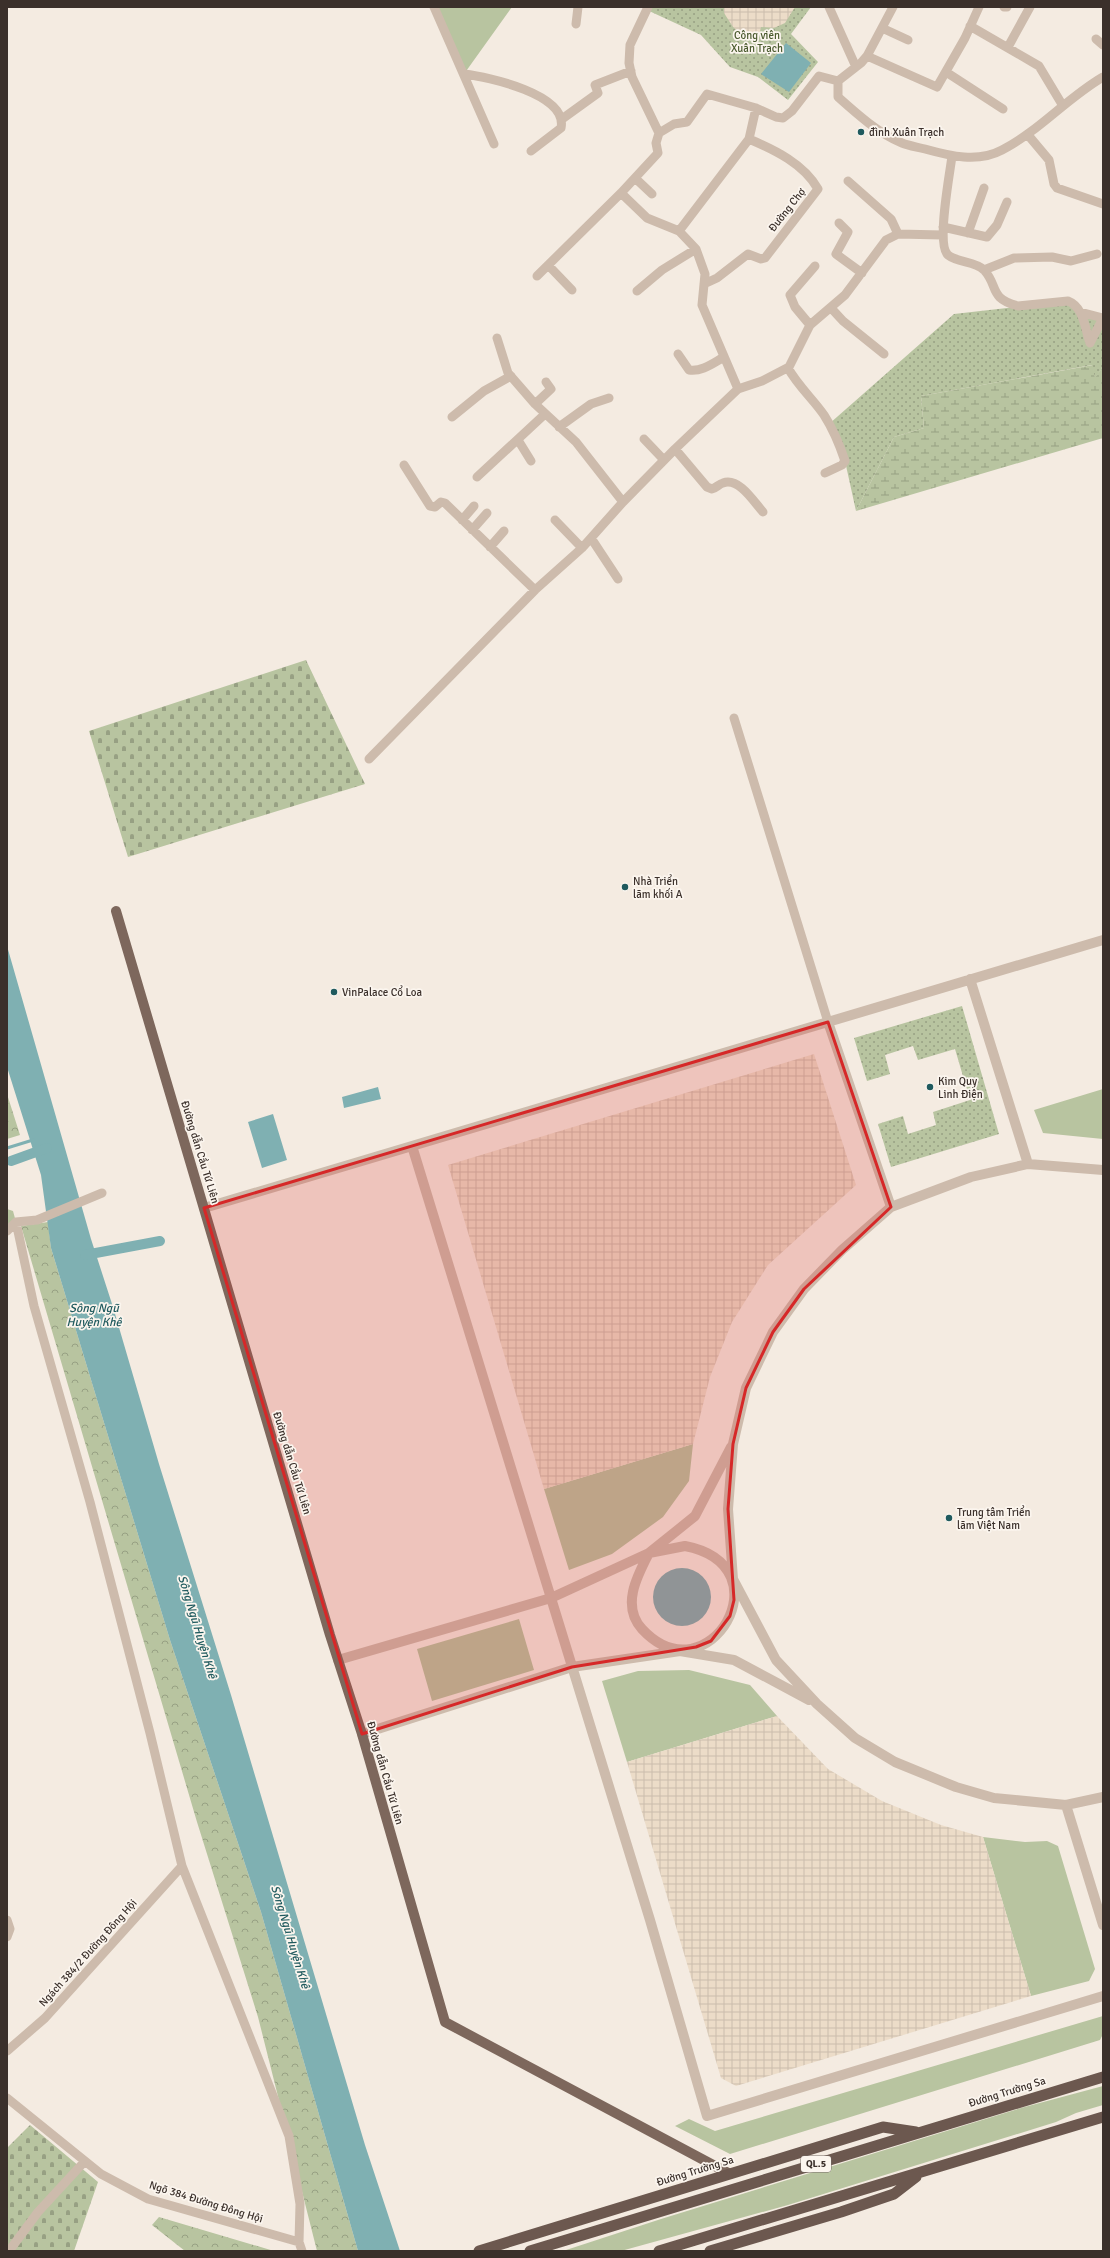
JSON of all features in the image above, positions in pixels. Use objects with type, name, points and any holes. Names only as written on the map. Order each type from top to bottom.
[{"type":"highway","name":"Đường Trường Sa","points":[[530,2251],[1103,2077]]},
{"type":"highway","points":[[660,2251],[1103,2117]]},
{"type":"highway","name":"Đường Trường Sa","points":[[479,2251],[883,2127],[919,2133]]},
{"type":"highway","points":[[710,2251],[741,2246],[894,2194],[921,2173]]},
{"type":"main road","name":"Đường dẫn Cầu Tứ Liên","points":[[116,911],[338,1660],[362,1734],[445,2022],[730,2174]]},
{"type":"street","points":[[434,7],[494,144]]},
{"type":"street","points":[[576,24],[578,7]]},
{"type":"street","points":[[536,276],[621,193],[658,153],[656,144],[659,133],[631,71],[628,54],[630,45],[648,7]]},
{"type":"street","points":[[829,7],[856,67]]},
{"type":"street","points":[[838,81],[867,56],[893,7]]},
{"type":"street","points":[[867,56],[934,87],[939,85],[979,7]]},
{"type":"street","points":[[1008,47],[1030,7]]},
{"type":"street","points":[[970,26],[1039,66],[1063,106]]},
{"type":"street","points":[[882,28],[908,40]]},
{"type":"street","points":[[562,119],[598,93],[595,85],[631,71]]},
{"type":"street","points":[[946,72],[1003,109]]},
{"type":"street","points":[[464,74],[504,81],[526,90],[546,102],[557,111],[562,119],[561,128],[558,132],[531,151]]},
{"type":"street","points":[[659,133],[674,124],[687,122],[707,94],[756,108],[776,117],[783,118],[792,111],[819,76],[838,81]]},
{"type":"street","points":[[838,81],[838,97],[861,118],[902,143],[952,156],[978,157],[1001,151],[1028,134],[1085,87],[1103,77]]},
{"type":"street","points":[[679,231],[749,139],[756,108]]},
{"type":"street","points":[[1028,134],[1049,160],[1054,184],[1058,188],[1103,204]]},
{"type":"street","name":"Đường Chợ","points":[[704,284],[717,278],[748,254],[761,259],[765,258],[818,189],[812,178],[791,160],[749,139]]},
{"type":"street","points":[[952,156],[942,231],[948,254],[979,266],[984,270],[995,293],[1010,304],[1018,306],[1068,301],[1074,304],[1080,312],[1090,343],[1103,318],[1080,312]]},
{"type":"street","points":[[635,178],[652,194]]},
{"type":"street","points":[[848,181],[891,219],[898,234]]},
{"type":"street","points":[[968,233],[984,188]]},
{"type":"street","points":[[621,193],[647,218],[679,231],[696,249],[705,274],[702,305],[738,389]]},
{"type":"street","points":[[369,759],[535,590],[582,548],[622,502],[738,389],[762,382],[788,368],[810,325],[815,319],[831,308],[845,295],[886,240],[898,234],[942,231],[968,233],[987,237],[997,224],[1007,202]]},
{"type":"street","points":[[839,223],[848,232],[836,254],[862,273]]},
{"type":"street","points":[[637,291],[662,270],[696,249]]},
{"type":"street","points":[[984,270],[1014,258],[1052,257],[1072,261],[1097,254]]},
{"type":"street","points":[[548,265],[572,290]]},
{"type":"street","points":[[810,325],[795,307],[790,295],[815,266]]},
{"type":"street","points":[[831,308],[843,322],[884,354]]},
{"type":"street","points":[[496,338],[511,376],[535,404],[576,442],[622,502]]},
{"type":"street","points":[[678,354],[688,370],[695,371],[704,368],[724,357]]},
{"type":"street","points":[[788,368],[798,385],[823,414],[845,461],[842,465],[825,473]]},
{"type":"street","points":[[452,417],[484,391],[511,376]]},
{"type":"street","points":[[535,404],[551,389],[546,382]]},
{"type":"street","points":[[559,427],[591,404],[609,398]]},
{"type":"street","points":[[477,477],[545,414]]},
{"type":"street","points":[[644,439],[664,460]]},
{"type":"street","points":[[518,440],[531,461]]},
{"type":"street","points":[[675,449],[707,487],[712,489],[723,483],[729,482],[739,486],[763,512]]},
{"type":"street","points":[[404,465],[430,506],[435,507],[443,502],[535,590]]},
{"type":"street","points":[[462,520],[474,506]]},
{"type":"street","points":[[472,530],[487,513]]},
{"type":"street","points":[[554,520],[582,548]]},
{"type":"street","points":[[490,547],[504,531]]},
{"type":"street","points":[[591,538],[618,579]]},
{"type":"street","points":[[734,718],[828,1022],[891,1207]]},
{"type":"street","points":[[204,1208],[1103,940]]},
{"type":"street","points":[[970,980],[1028,1164]]},
{"type":"street","points":[[412,1146],[650,1920],[707,2116],[1103,1996]]},
{"type":"street","points":[[362,1734],[572,1667],[680,1651],[711,1641],[722,1630],[730,1616],[734,1600],[728,1508],[733,1444],[746,1388],[772,1332],[804,1289],[842,1250],[891,1207],[970,1177],[1028,1164],[1103,1170]]},
{"type":"street","points":[[7,1231],[16,1222],[37,1220],[102,1193]]},
{"type":"street","points":[[16,1222],[34,1306],[90,1502],[150,1733],[182,1866],[289,2136],[300,2204],[301,2247]]},
{"type":"street","points":[[733,1444],[695,1516],[649,1553],[634,1580],[631,1596],[633,1612],[640,1626],[651,1638],[665,1646],[680,1651],[734,1660],[817,1704]]},
{"type":"street","points":[[338,1660],[551,1598],[649,1553],[685,1546],[701,1549],[715,1557],[733,1579],[776,1660],[817,1704],[855,1738],[895,1762],[956,1787],[994,1798],[1066,1804],[1103,1797]]},
{"type":"street","points":[[1066,1804],[1103,1925]]},
{"type":"street","name":"Ngách 384/2 Đường Đông Hội","points":[[7,2052],[46,2018],[182,1866]]},
{"type":"street","points":[[7,1920],[10,1930],[7,1937]]},
{"type":"street","name":"Ngõ 384 Đường Đông Hội","points":[[7,2098],[101,2174],[148,2199],[301,2247]]},
{"type":"street","points":[[9,2251],[38,2212],[85,2161]]},
{"type":"highlighted area","points":[[828,1022],[891,1207],[804,1289],[773,1332],[746,1388],[733,1444],[728,1509],[734,1600],[730,1616],[711,1641],[696,1647],[572,1667],[362,1734],[204,1208]]},
{"type":"green space","points":[[434,7],[512,7],[464,74]]},
{"type":"green space","name":"Công viên Xuân Trạch","points":[[648,7],[811,7],[791,34],[818,62],[788,100],[758,77],[730,67],[701,35],[647,10]]},
{"type":"green space","points":[[1068,301],[1081,312],[1103,318],[1103,367],[1095,378],[1092,365],[921,396],[924,428],[894,437],[856,511],[845,461],[829,424],[954,314]]},
{"type":"green space","points":[[1093,365],[1095,377],[1103,367],[1103,438],[856,511],[894,437],[924,428],[921,396]]},
{"type":"green space","points":[[306,660],[365,784],[128,857],[89,731]]},
{"type":"green space","points":[[962,1006],[999,1134],[891,1167],[878,1124],[903,1116],[908,1134],[936,1125],[933,1112],[970,1100],[955,1049],[918,1060],[913,1046],[885,1055],[890,1074],[867,1081],[854,1038]]},
{"type":"green space","points":[[1103,1089],[1103,1139],[1043,1133],[1034,1110]]},
{"type":"green space","points":[[7,1094],[20,1135],[7,1139]]},
{"type":"green space","points":[[7,1209],[13,1211],[16,1222],[7,1231]]},
{"type":"green space","points":[[48,1222],[51,1248],[170,1640],[261,1912],[358,2251],[317,2251],[258,2017],[197,1822],[21,1226]]},
{"type":"green space","points":[[693,1444],[689,1481],[663,1517],[612,1554],[569,1570],[544,1489]]},
{"type":"green space","points":[[519,1619],[534,1670],[432,1701],[417,1649]]},
{"type":"green space","points":[[689,1670],[750,1685],[777,1716],[627,1762],[602,1681],[638,1671]]},
{"type":"green space","points":[[983,1837],[1025,1842],[1047,1841],[1058,1846],[1095,1969],[1089,1981],[1031,1996]]},
{"type":"green space","points":[[1103,2016],[1103,2034],[1100,2040],[730,2154],[675,2126],[689,2119],[715,2131]]},
{"type":"green space","points":[[1103,2086],[1103,2105],[1076,2113],[1056,2122],[788,2205],[621,2251],[563,2251],[661,2219],[1021,2108]]},
{"type":"green space","points":[[30,2125],[98,2182],[74,2251],[7,2251],[7,2148]]},
{"type":"green space","points":[[159,2217],[274,2251],[185,2251],[152,2225]]},
{"type":"shaded area","points":[[724,7],[795,7],[785,23],[774,28],[761,27],[758,40],[745,37],[733,27],[724,13]]},
{"type":"shaded area","points":[[814,1054],[856,1185],[768,1265],[732,1322],[710,1377],[693,1444],[544,1489],[448,1165]]},
{"type":"shaded area","points":[[777,1716],[828,1769],[882,1801],[941,1825],[983,1837],[1031,1996],[736,2086],[721,2078],[627,1762]]},
{"type":"water","points":[[786,43],[811,63],[789,92],[761,74]]},
{"type":"water","name":"Sông Ngũ Huyện Khê","points":[[7,946],[91,1239],[231,1695],[365,2145],[400,2251],[358,2251],[261,1912],[170,1640],[51,1248],[41,1175],[7,1067]]},
{"type":"water","points":[[378,1087],[381,1099],[344,1108],[342,1097]]},
{"type":"water","points":[[273,1114],[287,1160],[262,1168],[248,1122]]},
{"type":"water","points":[[682,1568],[698,1573],[706,1581],[711,1597],[706,1613],[698,1621],[682,1626],[666,1621],[658,1613],[653,1597],[658,1581],[666,1573]]},
{"type":"waterway","points":[[7,1148],[33,1140]]},
{"type":"waterway","points":[[11,1161],[47,1148]]},
{"type":"waterway","points":[[85,1255],[160,1241]]},
{"type":"place","name":"đình Xuân Trạch","points":[[861,132]]},
{"type":"place","name":"Nhà Triển lãm khối A","points":[[625,887]]},
{"type":"place","name":"VinPalace Cổ Loa","points":[[334,992]]},
{"type":"place","name":"Kim Quy Linh Điện","points":[[930,1087]]},
{"type":"place","name":"Trung tâm Triển lãm Việt Nam","points":[[949,1518]]}]
